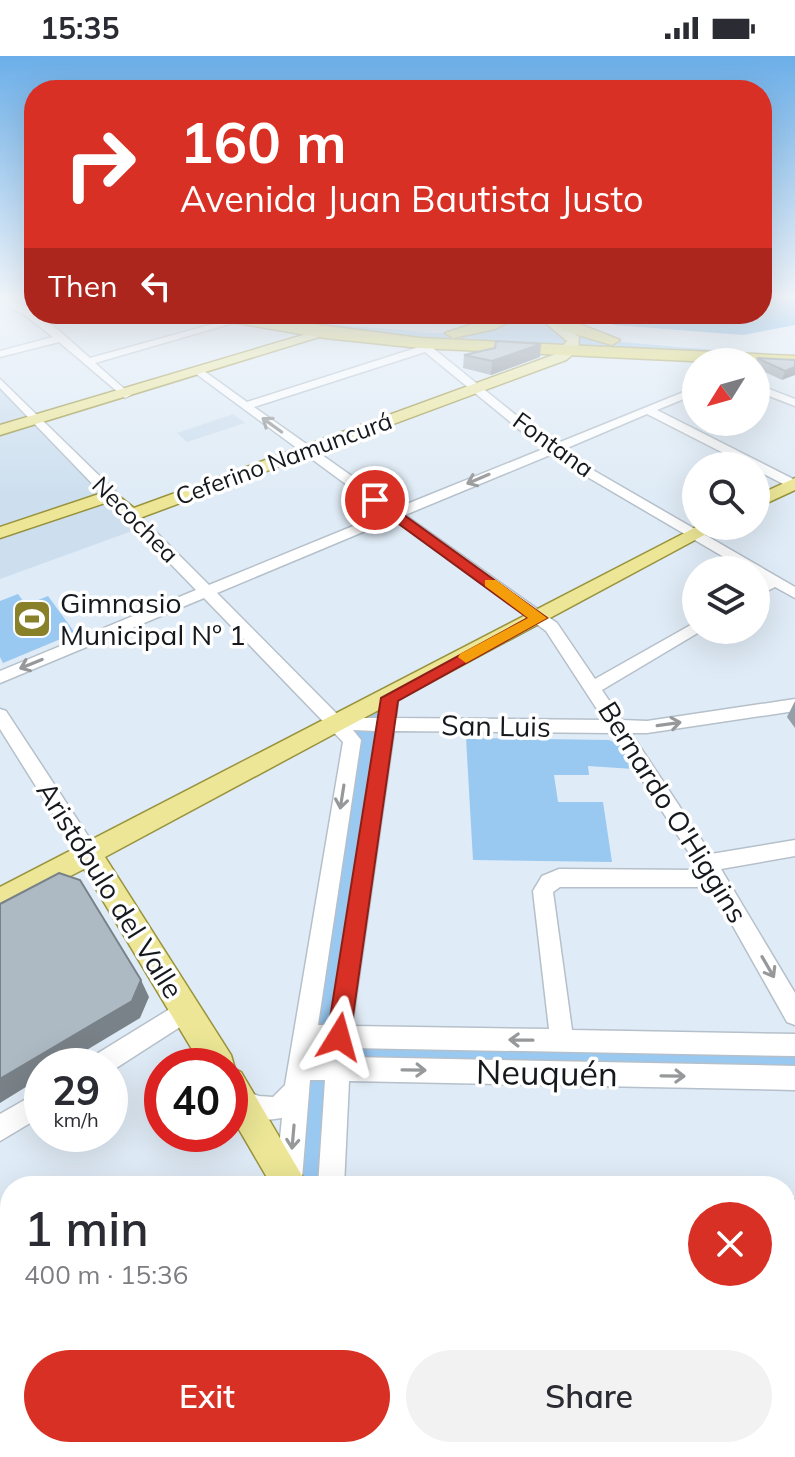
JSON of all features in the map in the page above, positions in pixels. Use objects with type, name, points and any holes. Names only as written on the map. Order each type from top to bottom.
[{"type":"main road","points":[[0,430],[230,363]]},
{"type":"main road","name":"Ceferino Namuncurá","points":[[131,515],[545,363]]},
{"type":"main road","points":[[770,496],[794,484]]},
{"type":"main road","points":[[0,533],[111,495]]},
{"type":"main road","name":"Necochea","points":[[111,495],[131,515]]},
{"type":"main road","points":[[0,900],[390,698],[685,540]]},
{"type":"main road","name":"Aristóbulo del Valle","points":[[89,854],[209,1048]]},
{"type":"main road","points":[[248,1113],[285,1176]]},
{"type":"street","points":[[89,363],[125,395]]},
{"type":"street","points":[[245,406],[374,363]]},
{"type":"street","name":"Fontana","points":[[450,363],[550,449],[682,518]]},
{"type":"street","name":"Bernardo O'Higgins","points":[[200,373],[552,627],[712,871],[795,1014]]},
{"type":"street","name":"Necochea","points":[[0,382],[111,495]]},
{"type":"street","points":[[770,393],[795,403]]},
{"type":"street","points":[[0,677],[682,396]]},
{"type":"street","points":[[647,410],[794,484]]},
{"type":"street","name":"Necochea","points":[[131,515],[339,724]]},
{"type":"street","name":"Fontana","points":[[717,540],[738,556]]},
{"type":"street","points":[[594,687],[682,635]]},
{"type":"street","points":[[331,1176],[339,1037],[390,698]]},
{"type":"street","name":"San Luis","points":[[339,724],[621,728],[795,705]]},
{"type":"street","name":"Aristóbulo del Valle","points":[[0,715],[89,854]]},
{"type":"street","points":[[291,1176],[304,1036],[352,740],[339,724]]},
{"type":"street","points":[[562,1041],[543,891],[549,882],[559,878],[712,871],[795,848]]},
{"type":"street","points":[[126,1048],[186,1010]]},
{"type":"street","name":"Neuquén","points":[[304,1036],[795,1045]]},
{"type":"street","name":"Neuquén","points":[[298,1079],[336,1069],[795,1078]]},
{"type":"street","points":[[248,1102],[258,1111],[272,1111],[287,1104],[298,1079]]},
{"type":"street","points":[[0,1128],[24,1113]]},
{"type":"shaded area","points":[[0,386],[143,527],[0,579]]},
{"type":"shaded area","points":[[233,414],[245,423],[187,442],[177,433]]},
{"type":"shaded area","name":"Gimnasio Municipal Nº 1","points":[[18,594],[26,605],[48,596],[75,633],[3,663],[0,657],[0,601]]},
{"type":"shaded area","points":[[390,698],[339,1037],[795,1045],[795,1078],[336,1069],[331,1176],[290,1176],[352,740],[339,724]]},
{"type":"shaded area","points":[[466,738],[609,740],[618,744],[634,769],[588,766],[589,775],[554,775],[558,802],[603,802],[612,862],[473,860]]},
{"type":"building","points":[[770,363],[795,363],[795,367],[785,371]]},
{"type":"building","points":[[59,873],[80,880],[141,980],[132,1001],[52,1048],[24,1048],[24,1065],[0,1079],[0,904]]},
{"type":"slow traffic","points":[[466,657],[539,618],[491,583]]},
{"type":"place","name":"Gimnasio Municipal Nº 1","points":[[32,619]]},
{"type":"route","points":[[339,1037],[390,698],[539,618],[375,500]]}]
